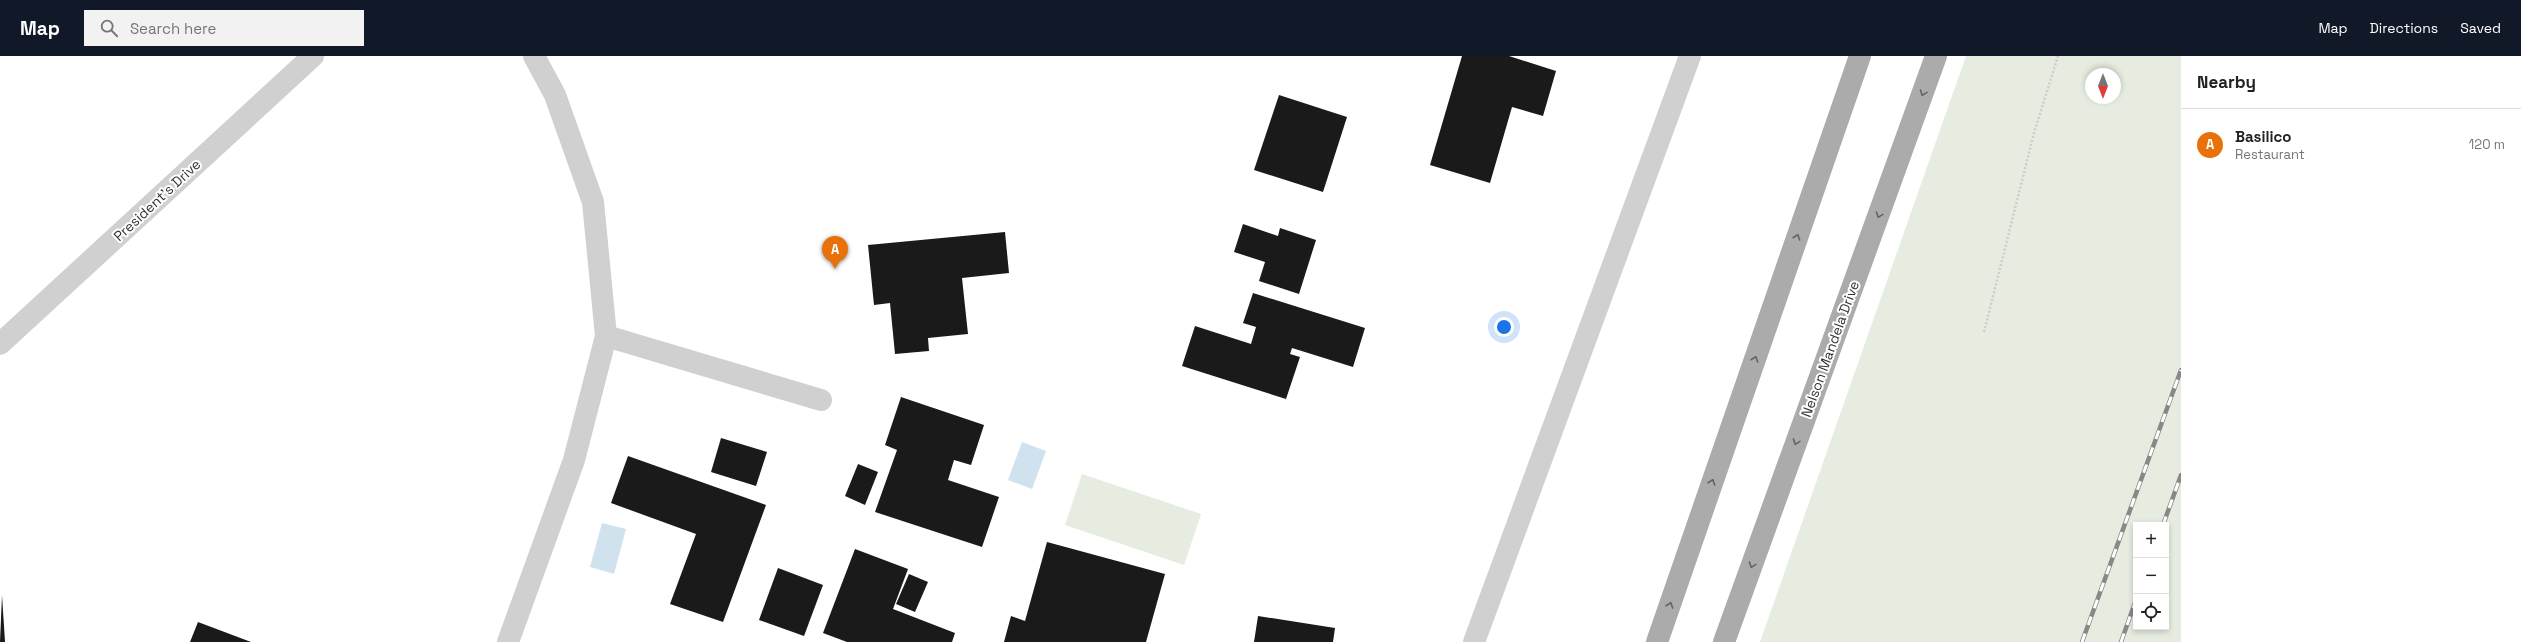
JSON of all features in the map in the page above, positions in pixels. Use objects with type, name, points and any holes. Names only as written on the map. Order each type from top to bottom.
[{"type":"main road","points":[[1657,642],[1860,56]]},
{"type":"main road","name":"Nelson Mandela Drive","points":[[1724,642],[1936,56]]},
{"type":"street","name":"President's Drive","points":[[0,344],[313,56]]},
{"type":"street","points":[[508,642],[574,460],[606,336],[593,202],[555,95],[534,56]]},
{"type":"street","points":[[1474,642],[1690,56]]},
{"type":"street","points":[[606,336],[822,400]]},
{"type":"path","points":[[1984,332],[2034,133],[2058,56]]},
{"type":"shaded area","points":[[1966,56],[2181,56],[2181,642],[1760,642]]},
{"type":"shaded area","points":[[1082,474],[1201,514],[1184,565],[1065,525]]},
{"type":"water","points":[[1022,442],[1046,451],[1032,489],[1008,480]]},
{"type":"water","points":[[602,523],[626,529],[614,574],[590,567]]},
{"type":"building","points":[[1462,56],[1509,56],[1556,71],[1543,116],[1512,107],[1490,183],[1430,165]]},
{"type":"building","points":[[1279,95],[1347,117],[1323,192],[1254,170]]},
{"type":"building","points":[[1243,224],[1278,236],[1280,228],[1316,240],[1299,294],[1259,281],[1265,262],[1234,252]]},
{"type":"building","points":[[1005,232],[1009,273],[962,278],[968,334],[928,338],[929,351],[895,354],[890,303],[874,305],[868,245]]},
{"type":"building","points":[[1253,293],[1365,328],[1353,367],[1292,348],[1290,354],[1300,357],[1286,399],[1182,366],[1195,326],[1251,344],[1256,327],[1243,323]]},
{"type":"building","points":[[901,397],[984,425],[971,465],[954,460],[948,480],[999,497],[982,547],[875,512],[897,450],[885,445]]},
{"type":"building","points":[[721,438],[767,452],[756,486],[711,472]]},
{"type":"building","points":[[628,456],[766,505],[723,622],[670,604],[696,534],[611,503]]},
{"type":"building","points":[[858,464],[878,472],[865,505],[845,496]]},
{"type":"building","points":[[1047,542],[1165,574],[1146,642],[1004,642],[1011,616],[1025,621]]},
{"type":"building","points":[[855,549],[908,569],[893,609],[955,633],[952,642],[847,642],[823,633]]},
{"type":"building","points":[[778,568],[823,585],[804,636],[759,620]]},
{"type":"building","points":[[909,574],[928,582],[915,612],[896,604]]},
{"type":"building","points":[[2,595],[5,642],[0,642]]},
{"type":"building","points":[[1258,616],[1335,628],[1333,642],[1254,642]]},
{"type":"building","points":[[198,622],[251,642],[190,642]]},
{"type":"railway","points":[[2082,642],[2181,370]]},
{"type":"railway","points":[[2164,522],[2181,475]]},
{"type":"railway","points":[[2121,642],[2133,608]]},
{"type":"place","name":"Basilico","points":[[835,269]]}]
